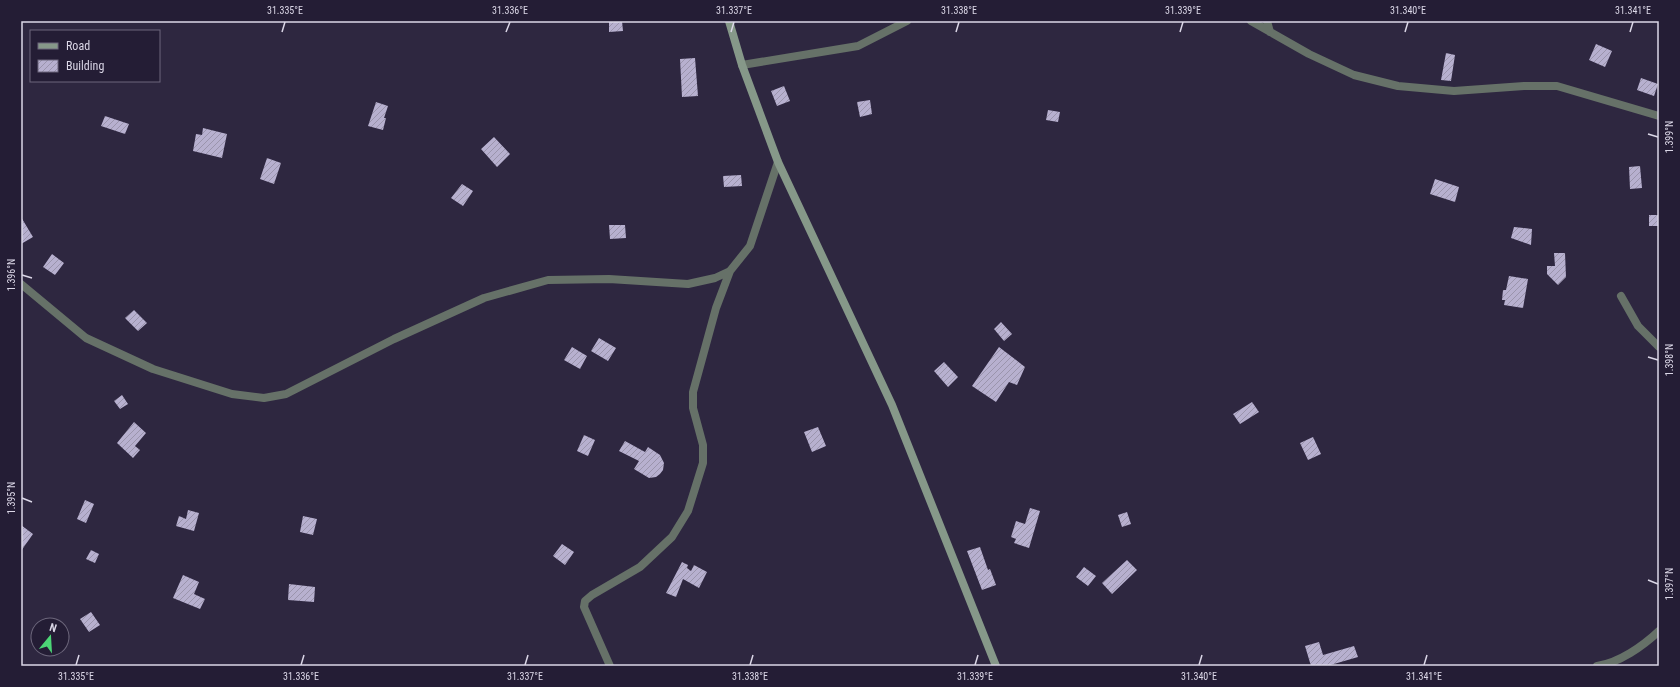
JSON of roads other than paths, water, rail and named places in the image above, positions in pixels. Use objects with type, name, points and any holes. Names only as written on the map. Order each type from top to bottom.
[{"type":"street","points":[[729,21],[742,65],[778,162],[892,405],[996,666]]},
{"type":"street","points":[[742,65],[858,46],[907,21]]},
{"type":"street","points":[[1251,21],[1309,54],[1354,75],[1398,86],[1454,91],[1524,86],[1557,86],[1659,116]]},
{"type":"street","points":[[1268,21],[1270,32]]},
{"type":"street","points":[[610,666],[584,607],[585,601],[592,595],[640,567],[672,537],[688,512],[703,463],[703,445],[693,408],[693,392],[716,308],[730,271],[750,246],[778,162]]},
{"type":"street","points":[[21,284],[86,338],[153,369],[232,394],[264,398],[286,394],[394,339],[484,298],[548,280],[609,279],[688,284],[715,278],[730,271]]},
{"type":"street","points":[[1621,296],[1638,326],[1659,347]]},
{"type":"street","points":[[1597,666],[1605,665],[1642,647],[1659,631]]}]
